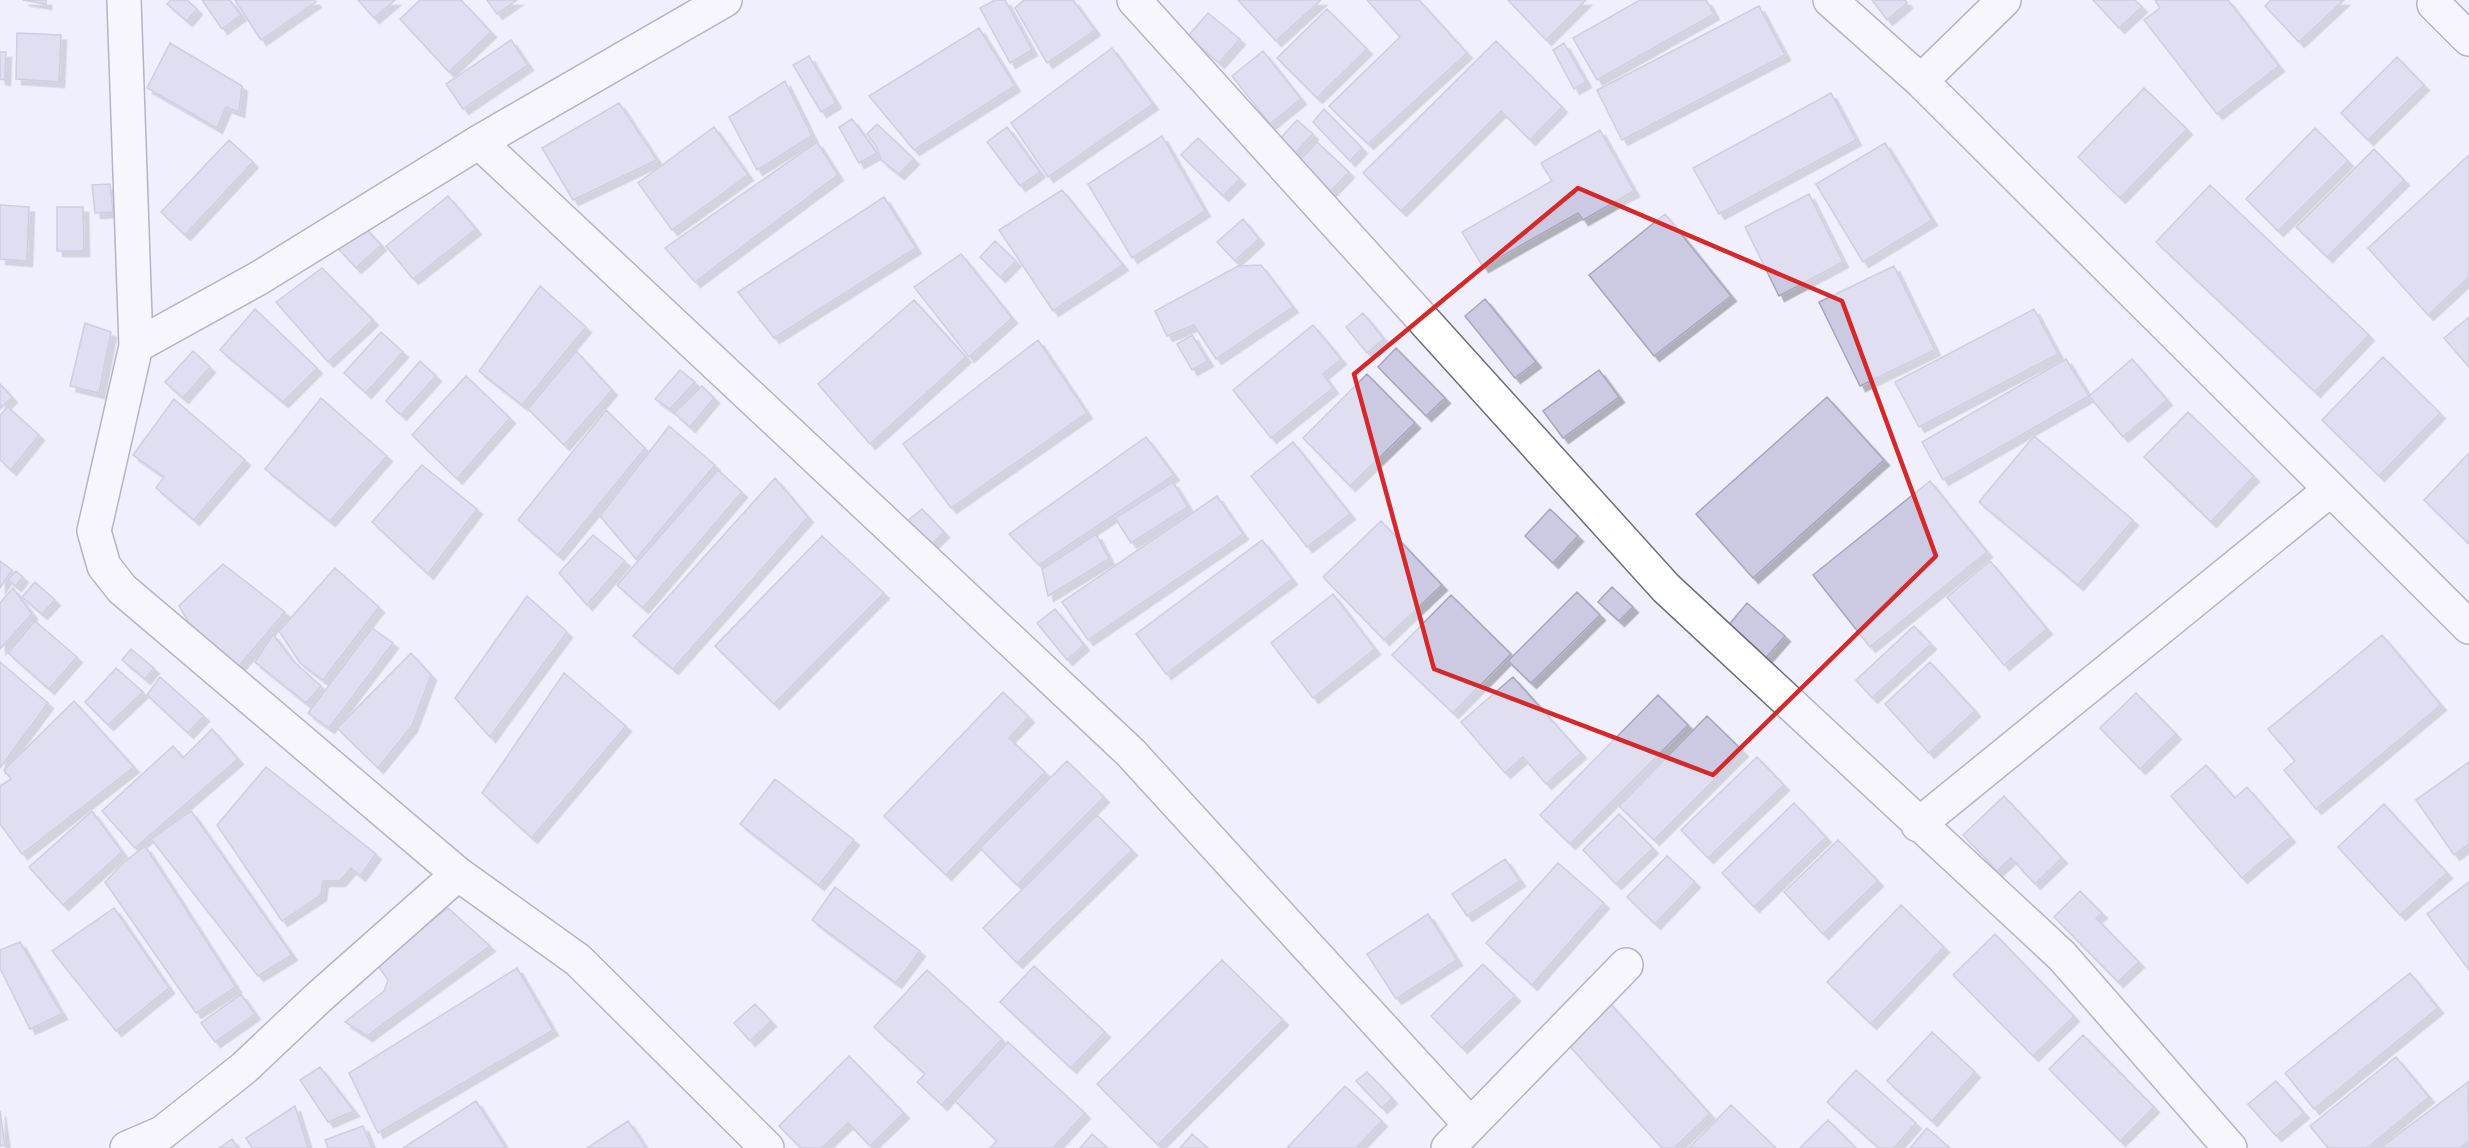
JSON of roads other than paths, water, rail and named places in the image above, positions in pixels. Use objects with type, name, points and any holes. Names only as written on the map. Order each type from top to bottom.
[{"type":"street","points":[[124,0],[136,346],[94,531],[104,566],[122,589],[458,874],[578,960],[767,1148]]},
{"type":"street","points":[[136,346],[258,278],[479,142],[725,0]]},
{"type":"street","points":[[1134,0],[1666,588],[1918,825],[2062,956],[2230,1148]]},
{"type":"street","points":[[1830,0],[1921,81],[2469,627]]},
{"type":"street","points":[[1921,81],[2004,0]]},
{"type":"street","points":[[2434,4],[2469,39]]},
{"type":"street","points":[[479,142],[1131,753],[1469,1123]]},
{"type":"street","points":[[1918,825],[2330,490]]},
{"type":"street","points":[[127,1148],[162,1133],[244,1068],[318,998],[458,874]]},
{"type":"street","points":[[1448,1148],[1469,1123],[1626,965]]}]
